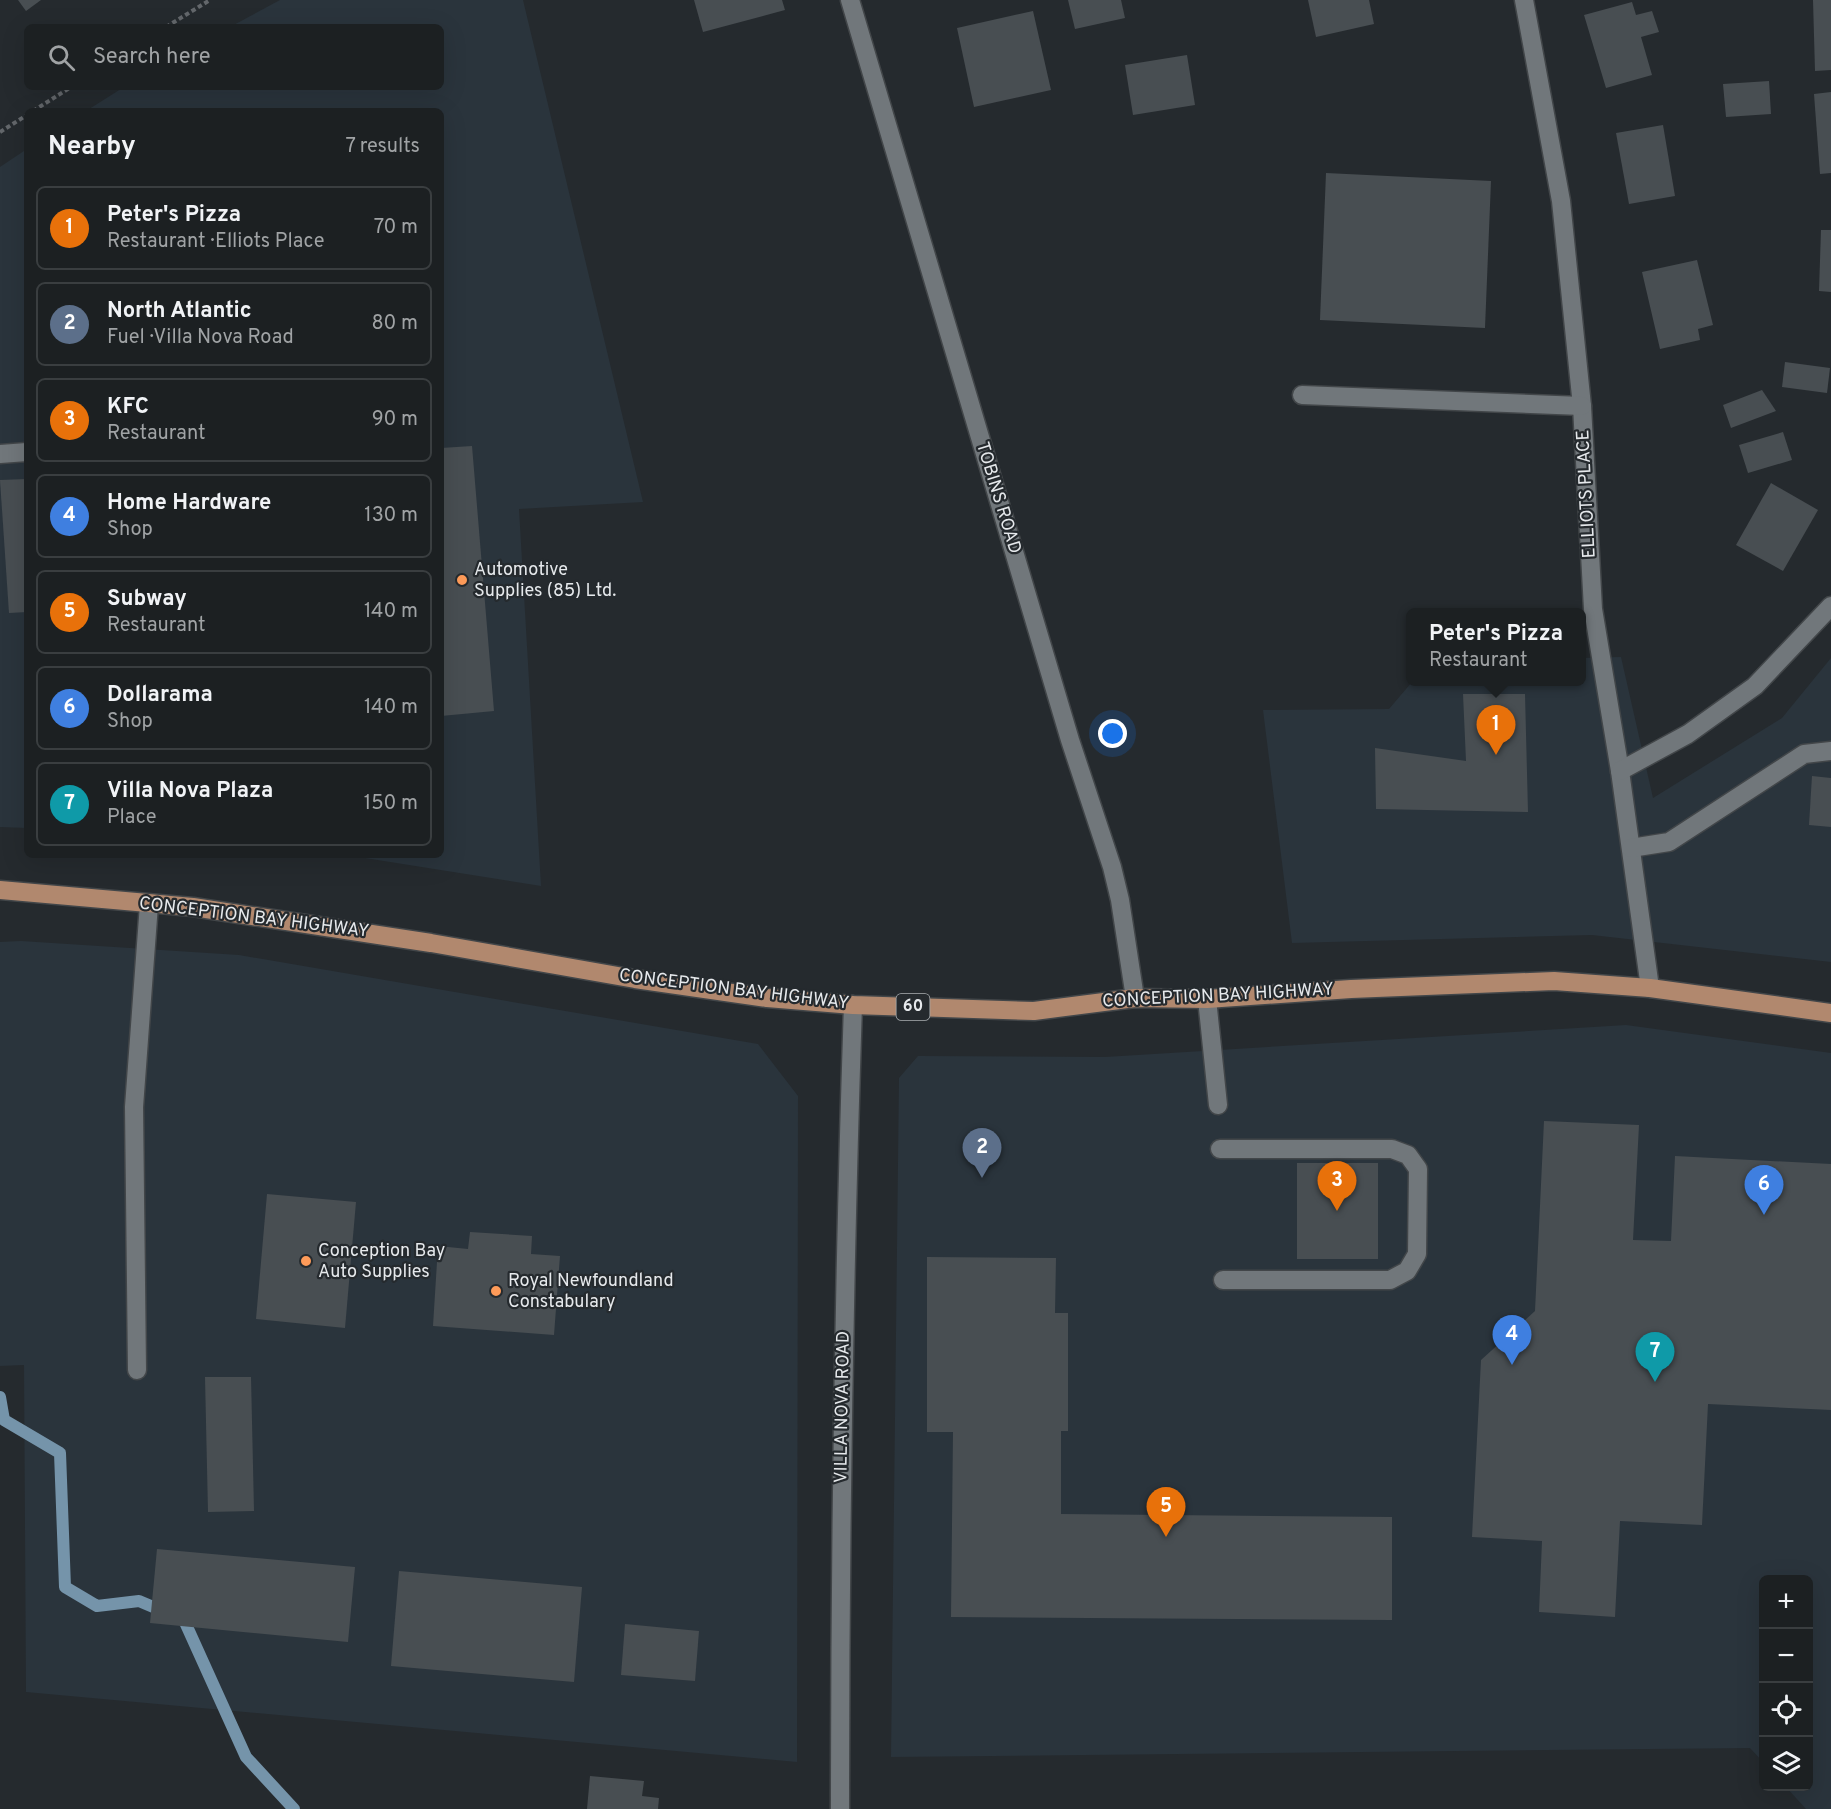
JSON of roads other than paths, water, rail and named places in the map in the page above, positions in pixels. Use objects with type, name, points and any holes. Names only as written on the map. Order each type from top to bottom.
[{"type":"main road","name":"CONCEPTION BAY HIGHWAY","points":[[0,890],[194,907],[333,927],[635,980],[767,998],[853,1005],[1034,1011],[1135,998],[1207,999],[1351,989],[1554,981],[1650,988],[1831,1013]]},
{"type":"street","name":"TOBINS ROAD","points":[[850,0],[1070,740],[1112,867],[1120,900],[1135,998]]},
{"type":"street","name":"ELLIOTS PLACE","points":[[1524,0],[1561,201],[1582,406],[1593,609],[1620,771],[1650,988]]},
{"type":"street","points":[[1302,395],[1582,406]]},
{"type":"street","points":[[0,454],[24,452]]},
{"type":"street","points":[[1620,771],[1688,734],[1755,686],[1831,606]]},
{"type":"street","points":[[1631,848],[1669,842],[1804,754],[1831,751]]},
{"type":"street","points":[[137,1370],[134,1107],[149,904]]},
{"type":"street","points":[[1207,999],[1218,1105]]},
{"type":"street","name":"VILLA NOVA ROAD","points":[[840,1809],[843,1383],[853,1005]]},
{"type":"street","points":[[1220,1149],[1392,1149],[1408,1155],[1418,1169],[1418,1254],[1407,1271],[1390,1280],[1223,1280]]},
{"type":"waterway","points":[[0,1397],[4,1420],[60,1453],[65,1587],[97,1606],[139,1601],[184,1620],[246,1757],[294,1809]]},
{"type":"place","name":"Automotive Supplies (85) Ltd.","points":[[462,580]]},
{"type":"place","name":"Peter's Pizza","points":[[1496,755]]},
{"type":"place","name":"North Atlantic","points":[[982,1178]]},
{"type":"place","name":"KFC","points":[[1337,1211]]},
{"type":"place","name":"Dollarama","points":[[1764,1215]]},
{"type":"place","name":"Conception Bay Auto Supplies","points":[[306,1261]]},
{"type":"place","name":"Royal Newfoundland Constabulary","points":[[496,1291]]},
{"type":"place","name":"Home Hardware","points":[[1512,1365]]},
{"type":"place","name":"Villa Nova Plaza","points":[[1655,1382]]},
{"type":"place","name":"Subway","points":[[1166,1537]]}]
